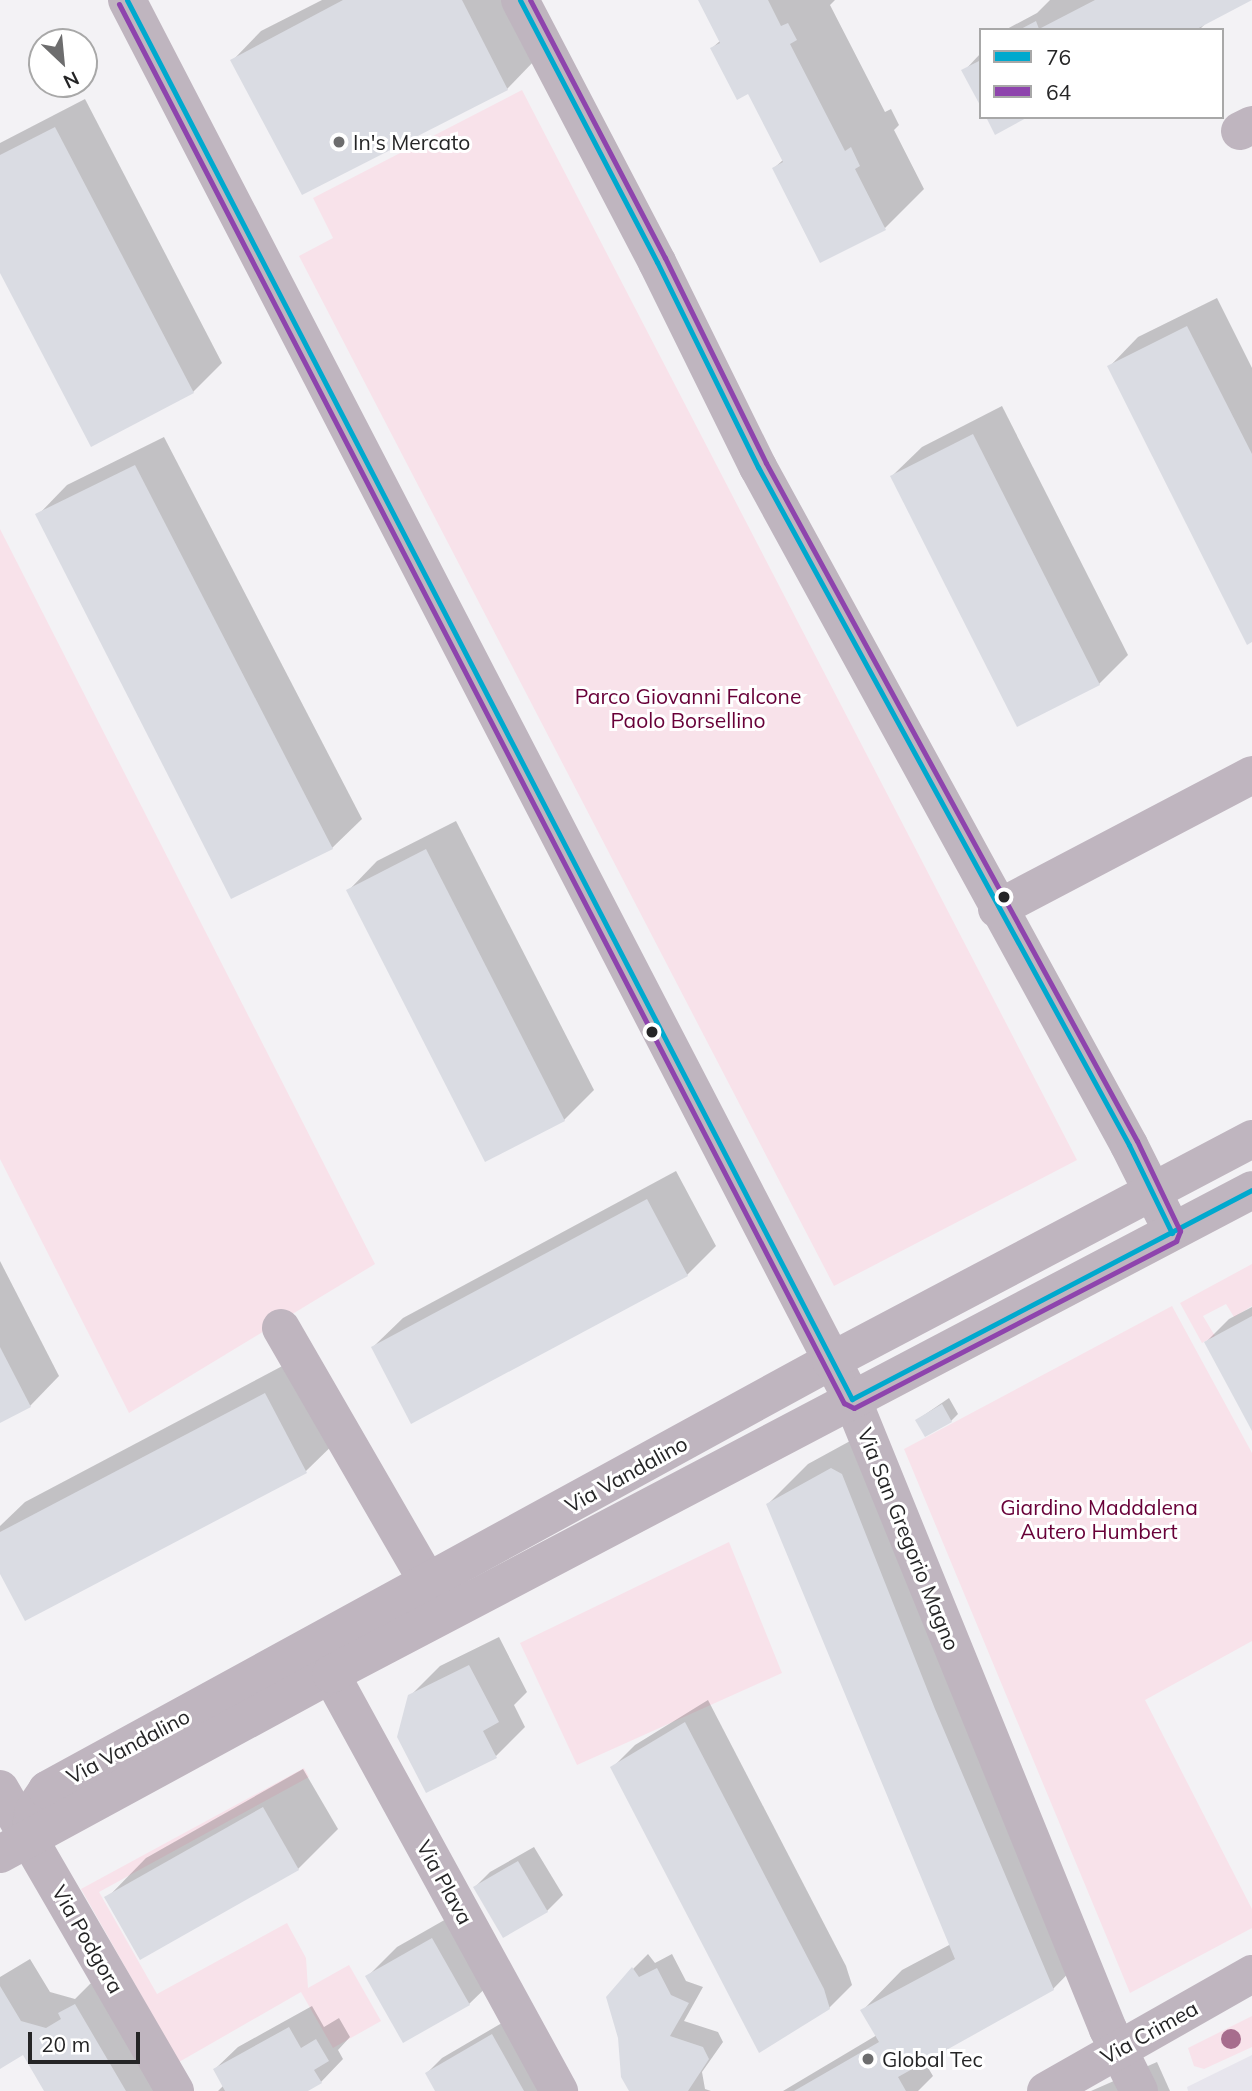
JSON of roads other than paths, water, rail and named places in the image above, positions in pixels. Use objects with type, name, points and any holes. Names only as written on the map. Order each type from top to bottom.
[{"type":"street","name":"Via San Gregorio Magno","points":[[127,0],[852,1399],[1108,2029],[1139,2091]]},
{"type":"street","points":[[520,0],[657,262],[758,467],[1172,1233]]},
{"type":"street","points":[[997,909],[1252,775]]},
{"type":"street","name":"Via Vandalino","points":[[323,1660],[428,1583],[831,1361],[1252,1139]]},
{"type":"street","name":"Via Vandalino","points":[[15,1845],[47,1790],[323,1660],[852,1399],[1252,1191]]},
{"type":"street","points":[[281,1328],[428,1583]]},
{"type":"street","name":"Via Plava","points":[[323,1660],[559,2091]]},
{"type":"street","name":"Via Podgora","points":[[0,1789],[15,1845],[175,2091]]},
{"type":"street","name":"Via Crimea","points":[[1046,2091],[1252,1974]]},
{"type":"place","name":"In's Mercato","points":[[339,142]]},
{"type":"place","name":"Global Tec","points":[[868,2059]]},
{"type":"park label","name":"Parco Giovanni Falcone Paolo Borsellino","points":[[688,708]]},
{"type":"park label","name":"Giardino Maddalena Autero Humbert","points":[[1099,1519]]}]
